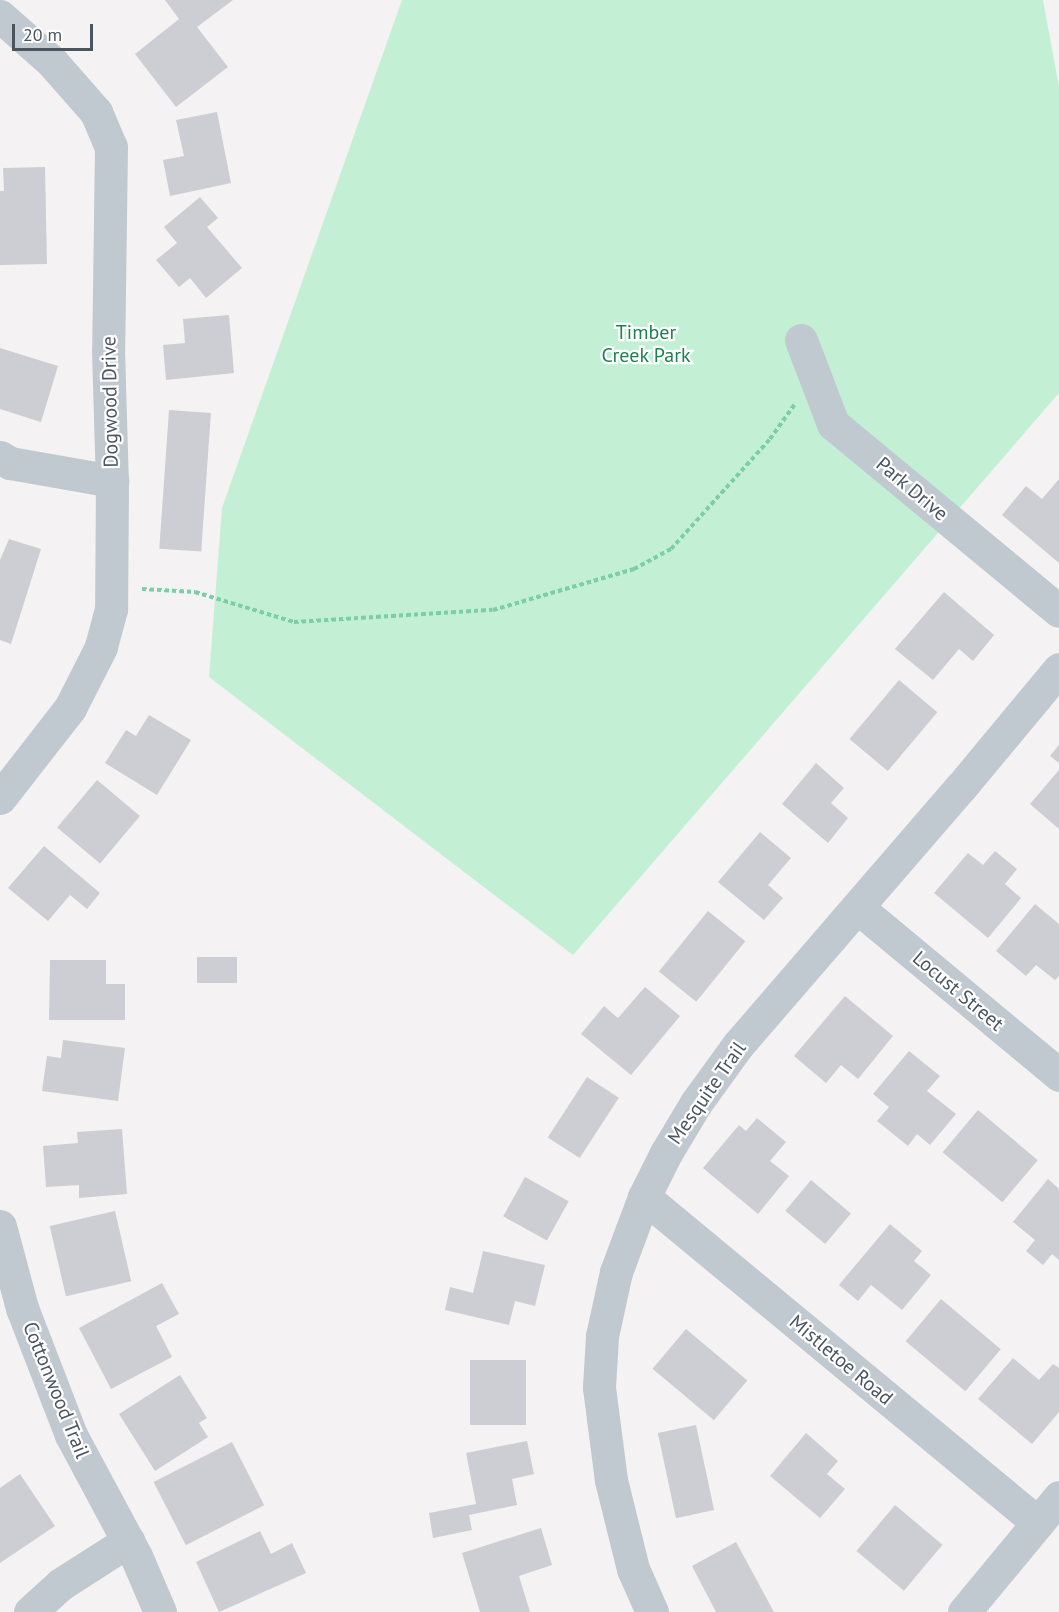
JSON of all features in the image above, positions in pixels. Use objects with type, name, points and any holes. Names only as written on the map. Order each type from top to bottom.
[{"type":"street","name":"Dogwood Drive","points":[[0,16],[52,62],[96,112],[111,147],[108,350],[112,480],[111,609],[101,647],[70,708],[0,798]]},
{"type":"street","name":"Park Drive","points":[[801,340],[833,424],[1059,611]]},
{"type":"street","points":[[0,457],[10,463],[112,480]]},
{"type":"street","name":"Mesquite Trail","points":[[652,1612],[633,1569],[611,1480],[599,1387],[602,1336],[616,1272],[645,1197],[666,1153],[696,1103],[738,1045],[961,787],[1059,669]]},
{"type":"street","name":"Locust Street","points":[[856,907],[1059,1074]]},
{"type":"street","name":"Mistletoe Road","points":[[645,1197],[1038,1522]]},
{"type":"street","name":"Cottonwood Trail","points":[[0,1226],[22,1308],[70,1435],[128,1541],[160,1612]]},
{"type":"street","points":[[964,1612],[1059,1497]]},
{"type":"street","points":[[30,1612],[61,1584],[128,1541]]},
{"type":"path","points":[[111,609],[142,589],[195,592],[294,622],[492,610],[634,569],[671,549],[770,439],[814,375]]},
{"type":"green space","name":"Timber Creek Park","points":[[402,0],[1043,0],[1059,87],[1059,393],[573,955],[209,677],[222,508]]},
{"type":"building","points":[[165,0],[233,0],[197,27],[228,67],[176,107],[135,54],[179,19]]},
{"type":"building","points":[[217,112],[231,183],[170,196],[163,160],[184,156],[176,120]]},
{"type":"building","points":[[45,167],[47,264],[0,265],[0,191],[4,191],[3,168]]},
{"type":"building","points":[[200,197],[218,218],[207,227],[242,268],[206,298],[190,278],[179,287],[156,260],[177,243],[164,227]]},
{"type":"building","points":[[229,315],[234,373],[166,380],[163,345],[185,343],[183,319]]},
{"type":"building","points":[[0,348],[58,366],[41,422],[0,409]]},
{"type":"building","points":[[169,410],[211,413],[201,552],[159,549]]},
{"type":"building","points":[[1059,479],[1059,563],[1002,515],[1026,486],[1042,499]]},
{"type":"building","points":[[9,539],[41,549],[11,644],[0,640],[0,560]]},
{"type":"building","points":[[944,592],[994,635],[973,661],[959,649],[933,680],[895,649]]},
{"type":"building","points":[[899,680],[937,712],[888,771],[850,739]]},
{"type":"building","points":[[149,715],[191,740],[157,795],[105,763],[126,730],[136,736]]},
{"type":"building","points":[[1059,745],[1059,763],[1050,756]]},
{"type":"building","points":[[816,763],[844,788],[831,803],[848,818],[828,843],[782,804]]},
{"type":"building","points":[[1059,770],[1059,829],[1030,804]]},
{"type":"building","points":[[97,780],[140,816],[100,863],[57,827]]},
{"type":"building","points":[[760,832],[791,858],[768,885],[783,898],[764,920],[718,882]]},
{"type":"building","points":[[44,846],[100,893],[87,909],[70,895],[48,921],[8,888]]},
{"type":"building","points":[[995,851],[1017,869],[1005,884],[1021,898],[988,938],[934,893],[968,853],[983,865]]},
{"type":"building","points":[[1035,904],[1059,924],[1059,976],[1055,980],[1036,965],[1026,976],[996,951]]},
{"type":"building","points":[[708,911],[745,941],[696,1002],[659,972]]},
{"type":"building","points":[[197,957],[237,957],[237,983],[197,983]]},
{"type":"building","points":[[50,960],[106,960],[106,984],[125,984],[125,1020],[49,1020]]},
{"type":"building","points":[[645,987],[680,1016],[631,1075],[581,1034],[604,1006],[618,1018]]},
{"type":"building","points":[[845,996],[893,1036],[858,1079],[841,1065],[826,1083],[794,1056]]},
{"type":"building","points":[[63,1040],[125,1048],[118,1101],[42,1091],[47,1056],[61,1058]]},
{"type":"building","points":[[909,1051],[940,1076],[927,1091],[956,1114],[930,1145],[917,1134],[908,1146],[877,1121],[889,1107],[873,1094]]},
{"type":"building","points":[[587,1077],[619,1098],[580,1158],[548,1137]]},
{"type":"building","points":[[978,1110],[1038,1160],[1002,1202],[943,1152]]},
{"type":"building","points":[[757,1118],[786,1142],[770,1161],[789,1176],[758,1214],[703,1168],[739,1125],[746,1131]]},
{"type":"building","points":[[122,1129],[127,1194],[79,1198],[79,1185],[46,1187],[43,1146],[78,1143],[77,1132]]},
{"type":"building","points":[[525,1177],[569,1201],[547,1241],[503,1216]]},
{"type":"building","points":[[1048,1179],[1059,1189],[1059,1260],[1052,1254],[1043,1265],[1026,1251],[1035,1240],[1013,1222]]},
{"type":"building","points":[[811,1180],[851,1213],[825,1244],[785,1211]]},
{"type":"building","points":[[115,1211],[131,1281],[66,1296],[50,1226]]},
{"type":"building","points":[[890,1224],[922,1251],[914,1261],[931,1275],[902,1310],[871,1285],[858,1301],[839,1285]]},
{"type":"building","points":[[483,1251],[545,1265],[535,1306],[515,1301],[509,1325],[445,1310],[450,1287],[473,1293]]},
{"type":"building","points":[[162,1283],[179,1314],[156,1326],[172,1357],[111,1389],[79,1328]]},
{"type":"building","points":[[941,1299],[1001,1349],[965,1391],[906,1341]]},
{"type":"building","points":[[686,1329],[747,1380],[714,1420],[653,1369]]},
{"type":"building","points":[[1013,1358],[1039,1380],[1053,1364],[1059,1368],[1059,1412],[1032,1444],[978,1399]]},
{"type":"building","points":[[470,1360],[526,1360],[526,1425],[470,1425]]},
{"type":"building","points":[[180,1375],[207,1418],[199,1423],[208,1437],[155,1471],[119,1414]]},
{"type":"building","points":[[696,1425],[714,1510],[676,1518],[658,1433]]},
{"type":"building","points":[[806,1433],[838,1461],[827,1474],[845,1489],[820,1518],[770,1476]]},
{"type":"building","points":[[527,1441],[534,1474],[512,1479],[517,1505],[469,1515],[472,1530],[433,1538],[429,1513],[476,1504],[466,1453]]},
{"type":"building","points":[[232,1442],[264,1505],[186,1545],[154,1482]]},
{"type":"building","points":[[20,1474],[55,1526],[0,1563],[0,1488]]},
{"type":"building","points":[[895,1505],[942,1545],[904,1591],[856,1551]]},
{"type":"building","points":[[541,1528],[552,1565],[519,1576],[530,1612],[480,1612],[462,1553]]},
{"type":"building","points":[[260,1531],[271,1554],[292,1543],[306,1573],[219,1612],[196,1562]]},
{"type":"building","points":[[736,1542],[774,1612],[716,1612],[692,1566]]}]
